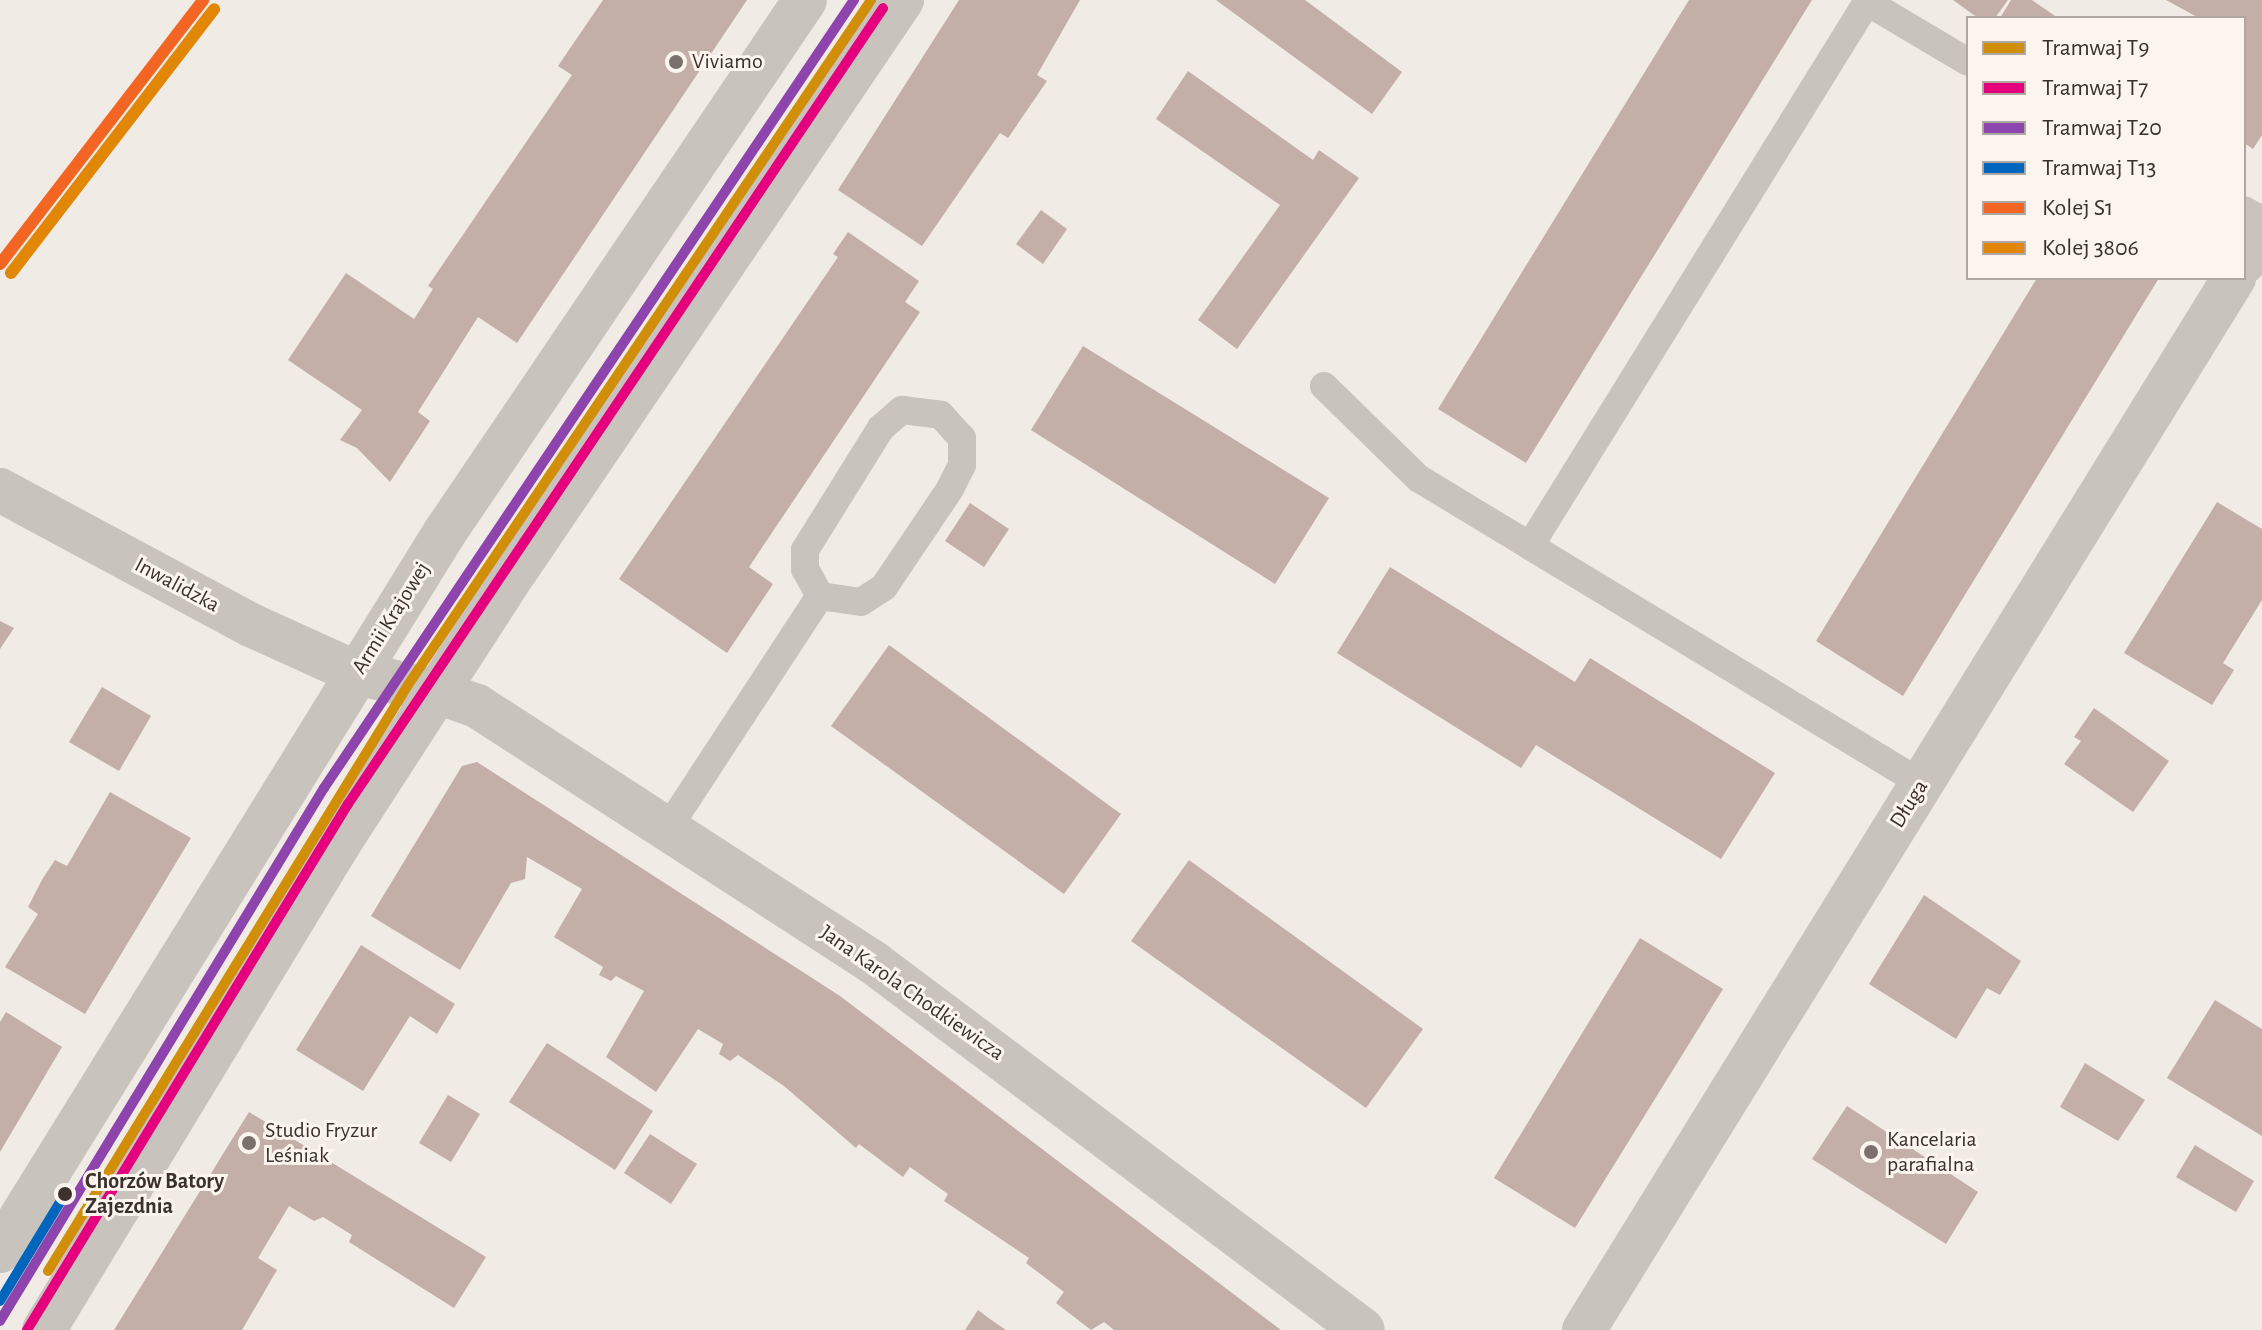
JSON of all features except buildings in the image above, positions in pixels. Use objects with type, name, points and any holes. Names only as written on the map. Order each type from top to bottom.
[{"type":"street","name":"Armii Krajowej","points":[[0,1251],[445,532],[805,0]]},
{"type":"street","points":[[44,1330],[340,842],[437,692],[902,0]]},
{"type":"street","points":[[2246,259],[2262,232]]},
{"type":"street","name":"Długa","points":[[1584,1330],[2233,280]]},
{"type":"street","name":"Inwalidzka","points":[[0,490],[275,637],[357,673],[437,692]]},
{"type":"street","name":"Jana Karola Chodkiewicza","points":[[437,692],[477,706],[874,963],[1363,1330]]},
{"type":"lane","points":[[1530,546],[1867,2],[1966,61]]},
{"type":"lane","points":[[1324,386],[1418,478],[1921,783]]},
{"type":"lane","points":[[902,410],[941,415],[962,438],[962,465],[950,489],[884,587],[861,602],[820,596],[805,569],[805,550],[881,428],[902,410]]},
{"type":"lane","points":[[668,828],[820,596]]},
{"type":"tram line","name":"T20","points":[[0,1321],[324,788],[854,0]]},
{"type":"tram line","name":"T9","points":[[48,1271],[408,685],[871,0]]},
{"type":"tram line","name":"T7","points":[[27,1330],[348,804],[883,8]]},
{"type":"tram line","name":"T13","points":[[0,1301],[65,1194]]},
{"type":"rail line","name":"S1","points":[[0,264],[203,0]]},
{"type":"rail line","name":"3806","points":[[11,273],[214,9]]},
{"type":"place","name":"Viviamo","points":[[676,62]]},
{"type":"place","name":"Studio Fryzur Leśniak","points":[[249,1143]]},
{"type":"place","name":"Kancelaria parafialna","points":[[1871,1152]]},
{"type":"place","name":"Chorzów Batory Zajezdnia","points":[[65,1194]]}]
